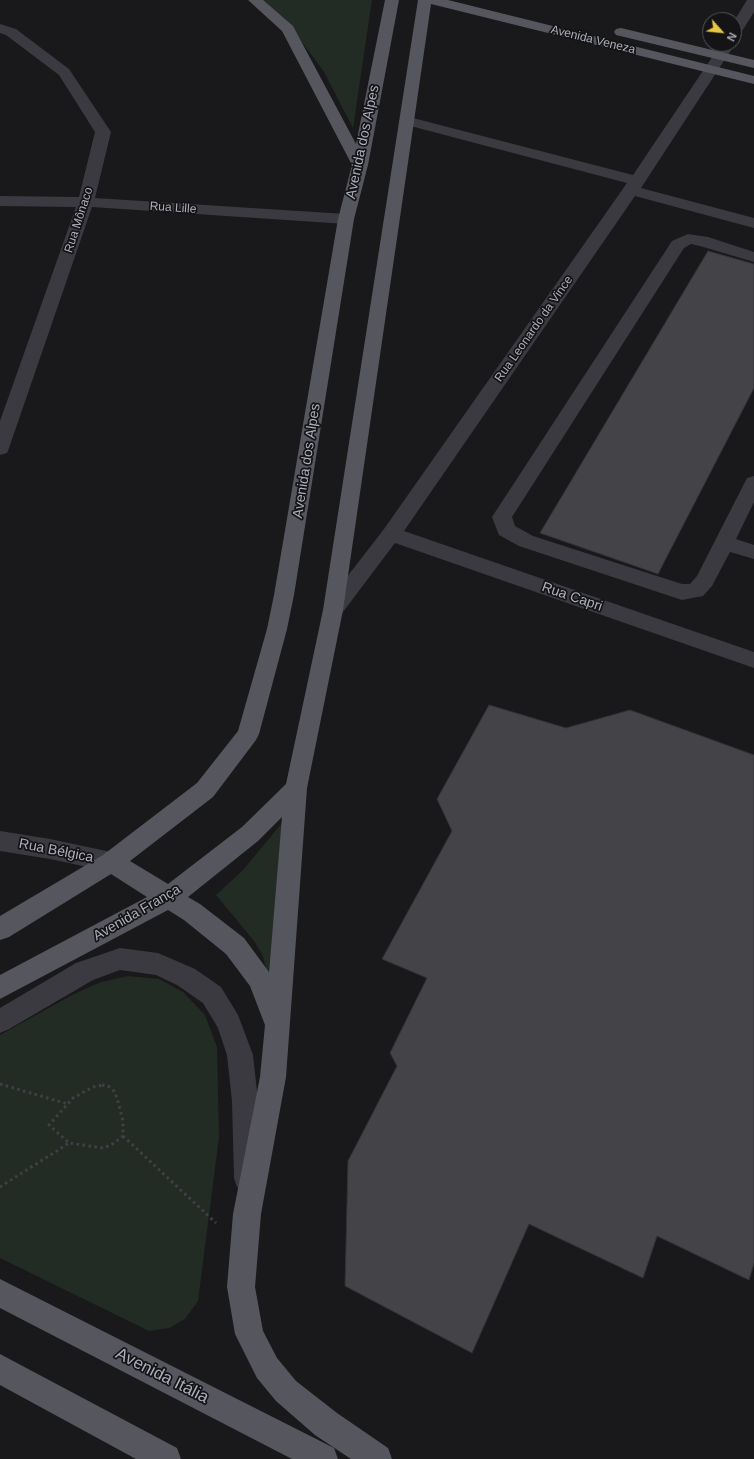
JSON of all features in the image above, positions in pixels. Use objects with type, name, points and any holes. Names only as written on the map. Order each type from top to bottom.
[{"type":"main road","points":[[254,0],[288,28],[360,165]]},
{"type":"main road","name":"Avenida dos Alpes","points":[[111,862],[205,790],[248,734],[277,629],[284,595],[346,219],[360,165],[392,0]]},
{"type":"main road","points":[[377,1459],[326,1424],[286,1391],[267,1368],[249,1334],[241,1287],[247,1214],[273,1077],[296,788],[333,610],[408,121],[425,0]]},
{"type":"main road","name":"Avenida Veneza","points":[[431,0],[719,56],[754,80]]},
{"type":"main road","name":"Avenida Veneza","points":[[606,28],[754,64]]},
{"type":"main road","name":"Avenida França","points":[[0,988],[168,898],[250,834],[296,788]]},
{"type":"main road","points":[[0,930],[111,862],[192,912],[235,946],[260,980],[277,1027]]},
{"type":"main road","name":"Avenida Itália","points":[[0,1292],[323,1459]]},
{"type":"main road","points":[[0,1369],[166,1459]]},
{"type":"street","points":[[742,20],[754,0]]},
{"type":"street","name":"Rua Mônaco","points":[[0,28],[11,32],[64,72],[103,132],[86,202],[0,448]]},
{"type":"street","name":"Rua Leonardo da Vince","points":[[333,610],[391,534],[634,185],[719,56]]},
{"type":"street","points":[[408,121],[634,185],[754,223]]},
{"type":"street","name":"Rua Lille","points":[[0,201],[86,202],[346,219]]},
{"type":"street","points":[[754,257],[702,241],[688,239],[678,245],[502,517],[506,530],[526,542],[682,592],[696,591],[705,581],[754,483]]},
{"type":"street","name":"Rua Capri","points":[[391,534],[754,660]]},
{"type":"street","points":[[725,543],[754,552]]},
{"type":"street","name":"Rua Bélgica","points":[[0,841],[50,849],[111,862]]},
{"type":"street","points":[[0,1021],[85,972],[120,959],[158,964],[186,976],[212,995],[229,1023],[240,1055],[245,1101],[247,1214]]},
{"type":"path","points":[[0,1084],[68,1104]]},
{"type":"path","points":[[102,1085],[108,1086],[114,1091],[121,1108],[123,1121],[122,1136],[110,1145],[103,1148],[69,1143],[49,1124],[68,1104],[73,1098],[93,1087],[102,1085]]},
{"type":"path","points":[[122,1136],[244,1249]]},
{"type":"path","points":[[0,1187],[69,1143]]},
{"type":"shaded area","points":[[260,0],[372,0],[353,128],[324,72],[286,20]]},
{"type":"shaded area","points":[[282,823],[268,974],[262,954],[254,941],[216,895],[243,870]]},
{"type":"shaded area","points":[[128,976],[159,979],[183,992],[205,1015],[217,1047],[219,1137],[198,1301],[185,1319],[169,1328],[149,1331],[0,1258],[0,1035],[74,994],[101,982]]},
{"type":"building","points":[[708,251],[754,264],[754,388],[658,574],[540,533]]},
{"type":"building","points":[[489,705],[566,728],[630,710],[754,755],[754,1263],[749,1280],[657,1236],[643,1278],[529,1224],[472,1353],[345,1286],[348,1161],[397,1066],[390,1053],[427,978],[382,959],[452,831],[437,799]]}]
